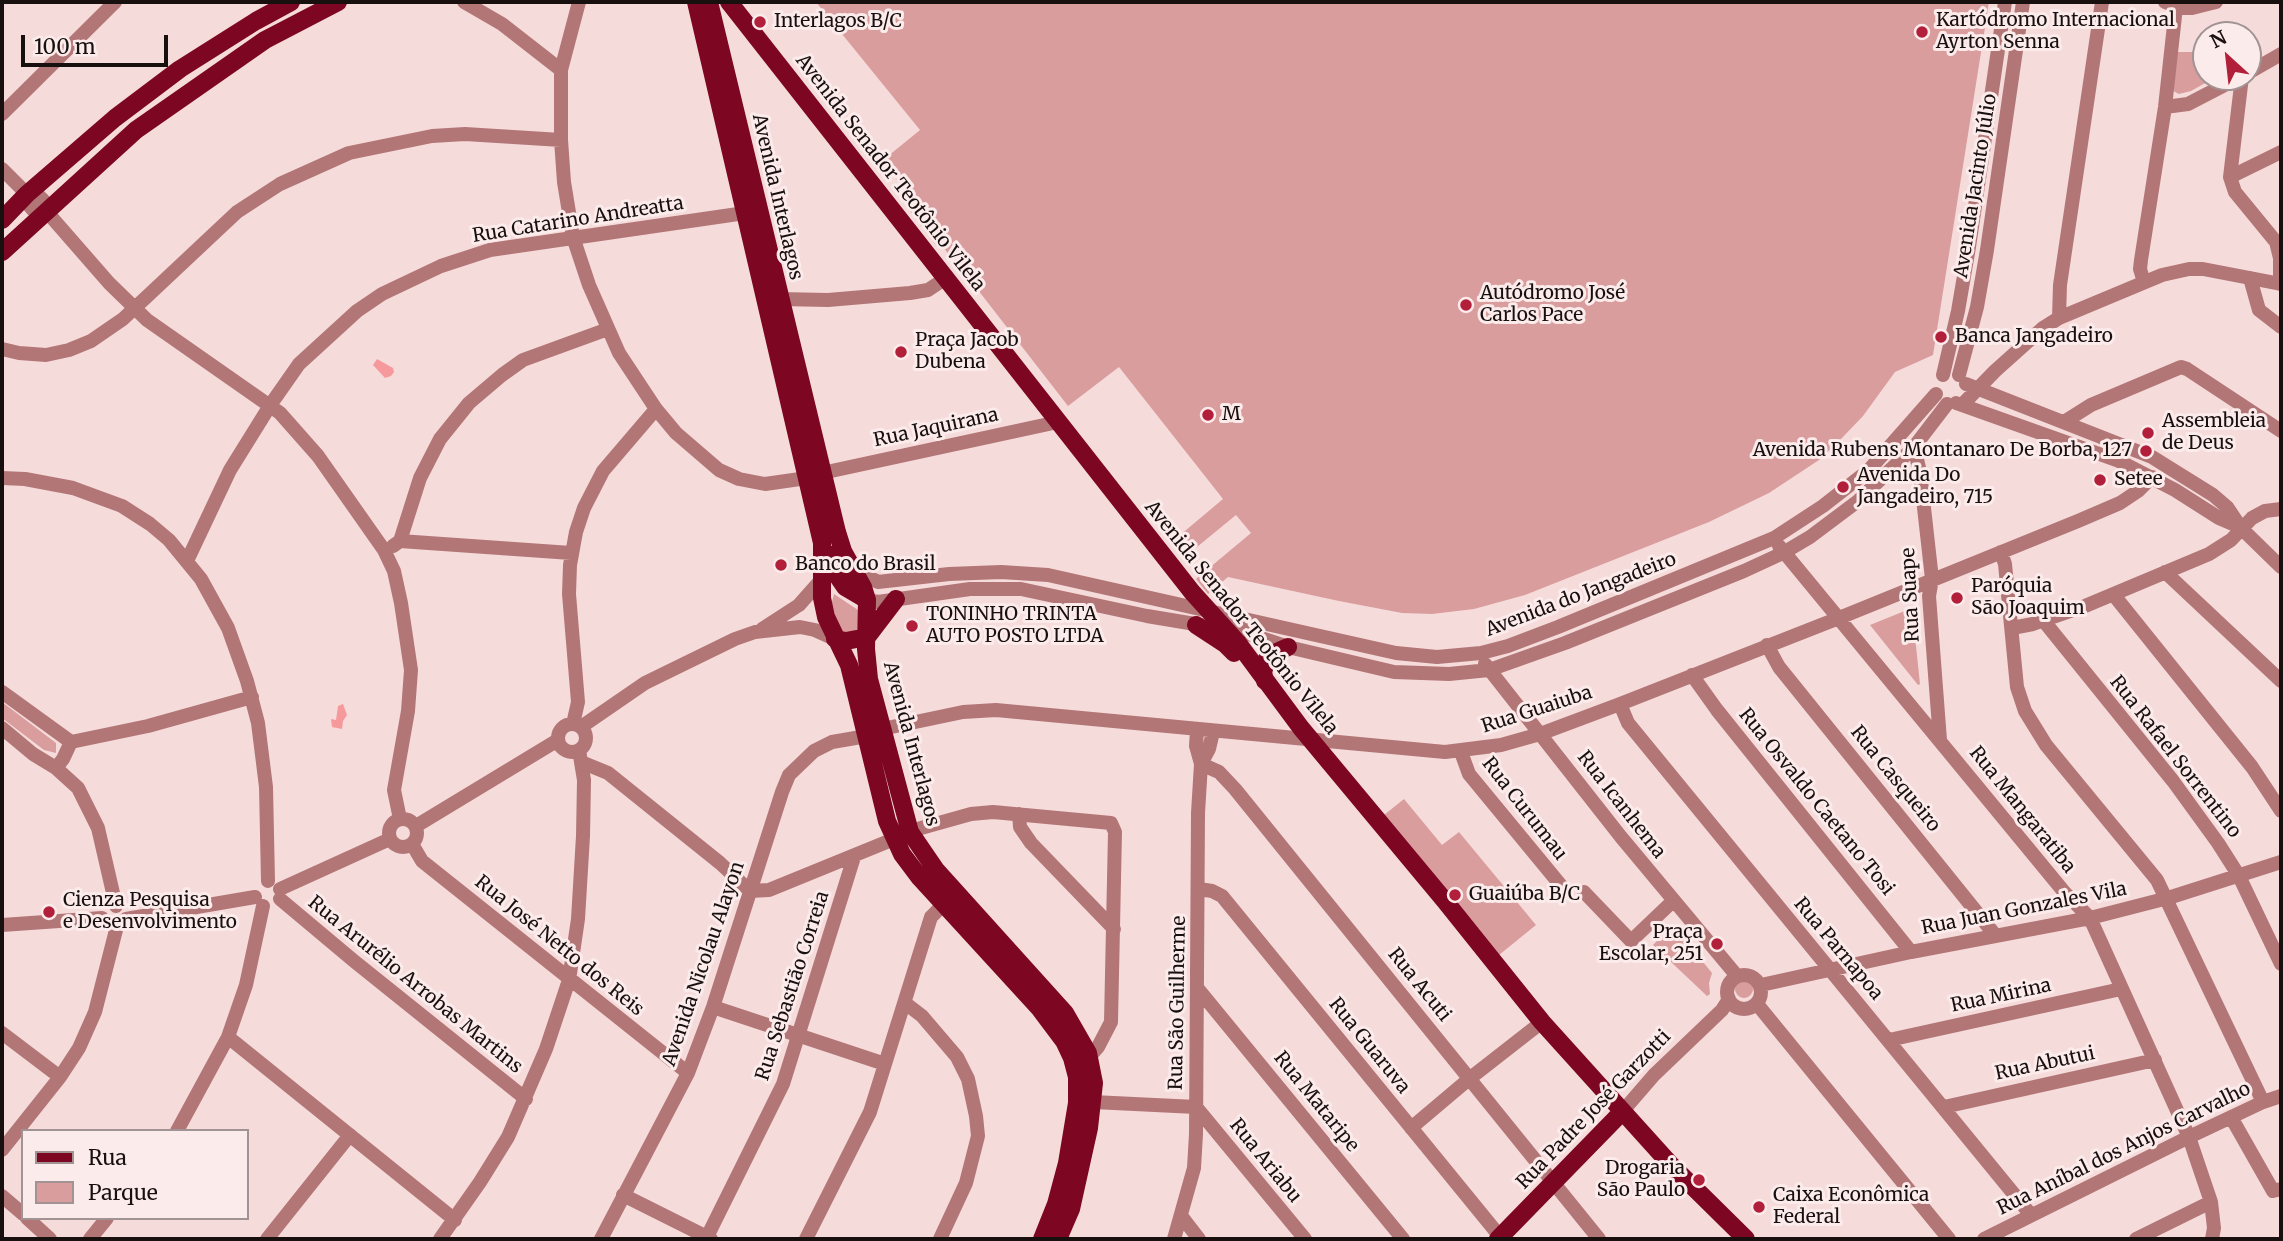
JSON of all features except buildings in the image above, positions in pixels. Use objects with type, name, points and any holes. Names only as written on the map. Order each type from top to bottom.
[{"type":"main road","points":[[2,220],[27,194],[115,118],[180,69],[291,2]]},
{"type":"main road","points":[[2,253],[136,130],[265,40],[338,2]]},
{"type":"main road","name":"Avenida Interlagos","points":[[696,2],[745,213],[815,475],[843,551],[867,600],[867,664],[874,732]]},
{"type":"main road","name":"Avenida Interlagos","points":[[709,2],[779,299],[815,475],[822,543],[825,617],[849,665],[874,732],[908,862],[943,905],[1040,1009],[1064,1041],[1072,1058],[1077,1077],[1077,1103],[1056,1204],[1042,1239]]},
{"type":"main road","name":"Avenida Senador Teotônio Vilela","points":[[729,2],[1058,422],[1202,618],[1225,629],[1254,663],[1309,738],[1454,911],[1542,1022],[1622,1112],[1746,1239]]},
{"type":"main road","points":[[822,543],[834,571],[845,587],[867,600]]},
{"type":"main road","points":[[835,639],[846,641],[867,637],[896,599]]},
{"type":"main road","points":[[1202,618],[1253,673],[1265,681]]},
{"type":"main road","points":[[1265,681],[1263,671],[1268,656],[1288,647]]},
{"type":"main road","name":"Avenida Interlagos","points":[[902,836],[1065,1013],[1089,1057],[1094,1083],[1093,1102],[1080,1175],[1071,1209],[1058,1239]]},
{"type":"main road","name":"Rua Padre José Garzotti","points":[[1500,1238],[1622,1112]]},
{"type":"street","points":[[2,114],[115,2]]},
{"type":"street","points":[[464,2],[502,24],[561,70]]},
{"type":"street","name":"Rua Jaquirana","points":[[579,2],[561,70],[561,140],[569,221],[608,330],[619,353],[656,409],[676,433],[719,470],[765,484],[1058,422]]},
{"type":"street","name":"Avenida Jacinto Júlio","points":[[1951,402],[1937,383],[1943,375],[1958,311],[2005,2]]},
{"type":"street","name":"Avenida Jacinto Júlio","points":[[1966,381],[2023,2]]},
{"type":"street","points":[[2059,318],[2060,285],[2102,2]]},
{"type":"street","points":[[2144,282],[2140,269],[2165,107],[2170,4],[2192,8],[2216,2]]},
{"type":"street","points":[[2262,65],[2281,54]]},
{"type":"street","points":[[2165,107],[2188,104],[2214,91]]},
{"type":"street","points":[[1966,381],[1995,371],[2034,335],[2059,318],[2162,275],[2203,269],[2281,284],[2276,242],[2235,192],[2231,177],[2240,91]]},
{"type":"street","points":[[2,349],[46,355],[69,350],[107,331],[237,212],[280,184],[349,153],[432,136],[465,134],[561,140]]},
{"type":"street","points":[[2231,177],[2281,152]]},
{"type":"street","points":[[2,169],[27,194],[27,203],[33,210],[47,212],[147,320],[271,404],[318,456],[384,550],[394,571],[399,593],[411,670],[408,711],[394,790],[400,819]]},
{"type":"street","name":"Rua Catarino Andreatta","points":[[187,561],[230,470],[299,364],[357,311],[382,294],[441,266],[490,250],[745,213]]},
{"type":"street","points":[[779,299],[828,300],[910,293],[928,290],[946,278]]},
{"type":"street","points":[[2250,278],[2259,310],[2281,327]]},
{"type":"street","points":[[400,541],[420,478],[440,439],[470,403],[523,360],[608,330]]},
{"type":"street","points":[[2064,422],[2091,405],[2181,367],[2281,431]]},
{"type":"street","points":[[1995,371],[1966,381],[1951,402],[2119,461],[2241,528]]},
{"type":"street","points":[[1943,375],[1951,373],[2152,457],[2227,507],[2241,528],[2281,567]]},
{"type":"street","name":"Avenida do Jangadeiro","points":[[1225,629],[1395,672],[1449,674],[1489,670],[1565,643],[1783,553],[1810,537],[1858,501],[1914,447],[1951,402]]},
{"type":"street","name":"Avenida do Jangadeiro","points":[[867,600],[878,602],[951,591],[1021,589],[1396,653],[1437,657],[1481,653],[1558,627],[1774,538],[1823,506],[1951,402]]},
{"type":"street","points":[[440,1239],[508,1138],[546,1049],[569,980],[581,888],[584,780],[580,756],[586,739],[577,726],[578,702],[569,594],[571,553],[584,509],[603,471],[656,409]]},
{"type":"street","name":"Rua Suape","points":[[1914,447],[1920,472],[1932,579],[1930,596],[1940,741]]},
{"type":"street","name":"Rua Guaiuba","points":[[874,732],[963,712],[996,710],[1213,732],[1309,738],[1385,748],[1461,752],[1501,745],[1540,734],[1620,704],[2001,552],[2120,503],[2152,477]]},
{"type":"street","points":[[2,478],[25,479],[73,488],[122,506],[169,540],[201,579],[225,620],[252,697],[264,767],[276,890],[273,906],[259,901],[126,919]]},
{"type":"street","points":[[2012,628],[2043,621],[2165,572],[2221,547],[2252,518],[2265,511],[2281,509]]},
{"type":"street","name":"Rua Mangaratiba","points":[[1774,538],[1783,553],[2065,893],[2090,918],[2189,1137],[2211,1202],[2214,1228],[2212,1239]]},
{"type":"street","points":[[384,550],[400,541],[571,553]]},
{"type":"street","points":[[2001,552],[2005,564],[2018,687],[2025,711],[2034,727],[2158,880],[2263,1102]]},
{"type":"street","name":"Avenida do Jangadeiro","points":[[853,569],[878,582],[949,574],[1001,572],[1048,575],[1202,618]]},
{"type":"street","points":[[2165,572],[2281,681]]},
{"type":"street","points":[[949,574],[951,591]]},
{"type":"street","points":[[416,826],[558,740],[561,728],[577,726],[664,672],[712,648],[755,632],[799,605],[822,579]]},
{"type":"street","points":[[2113,594],[2252,767],[2281,811]]},
{"type":"street","name":"Rua Rafael Sorrentino","points":[[2043,621],[2193,806],[2239,876],[2281,964]]},
{"type":"street","points":[[755,632],[800,628],[815,630],[835,639]]},
{"type":"street","name":"Rua Casqueiro","points":[[1767,645],[1779,667],[1995,935]]},
{"type":"street","name":"Rua Icanhema","points":[[1481,653],[1489,670],[1673,901],[1737,976]]},
{"type":"street","name":"Rua Osvaldo Caetano Tosi","points":[[1692,675],[1911,952]]},
{"type":"street","points":[[2,692],[71,743],[148,726],[252,697]]},
{"type":"street","name":"Rua Parnapoa","points":[[1620,704],[1628,723],[2031,1215]]},
{"type":"street","name":"Rua São Guilherme","points":[[1174,1239],[1194,1168],[1198,813],[1201,764],[1196,746],[1197,730]]},
{"type":"street","name":"Avenida Nicolau Alayon","points":[[601,1239],[688,1073],[713,1007],[789,775],[814,751],[832,742],[874,732]]},
{"type":"street","name":"Rua São Guilherme","points":[[1201,764],[1209,749],[1213,732]]},
{"type":"street","points":[[3,733],[56,768],[78,788],[98,828],[116,906]]},
{"type":"street","points":[[558,740],[564,750],[580,756],[618,781],[720,863],[750,891],[769,890],[939,821],[971,814],[1019,814],[1107,822],[1113,825],[1111,1022],[1098,1048],[1089,1057]]},
{"type":"street","points":[[56,768],[71,743]]},
{"type":"street","name":"Rua Curumau","points":[[1461,752],[1469,774],[1563,888]]},
{"type":"street","name":"Rua Acuti","points":[[1201,764],[1219,772],[1235,789],[1599,1239]]},
{"type":"street","points":[[1019,814],[1020,827],[1031,842],[1114,929]]},
{"type":"street","points":[[400,819],[409,820],[416,826],[417,835],[412,844],[400,847],[390,838],[390,827],[400,819]]},
{"type":"street","points":[[178,1129],[228,1037],[246,985],[260,884],[276,890],[390,838]]},
{"type":"street","name":"Rua José Netto dos Reis","points":[[412,844],[422,861],[688,1073]]},
{"type":"street","name":"Rua Sebastião Correia","points":[[709,1238],[783,1084],[854,857]]},
{"type":"street","name":"Rua Juan Gonzales Vila","points":[[1763,991],[1911,952],[2090,918],[2168,898],[2281,862]]},
{"type":"street","name":"Rua Guaruva","points":[[1199,889],[1222,896],[1500,1238]]},
{"type":"street","name":"Rua Arurélio Arrobas Martins","points":[[276,890],[354,961],[526,1099]]},
{"type":"street","points":[[1584,892],[1631,941],[1673,901]]},
{"type":"street","points":[[806,1239],[864,1126],[931,917],[943,905]]},
{"type":"street","points":[[2,1150],[57,1081],[79,1048],[90,1025],[116,930],[124,925],[126,919],[123,910],[116,906],[108,908],[102,918]]},
{"type":"street","points":[[2,925],[102,918]]},
{"type":"street","points":[[102,918],[107,928],[116,930]]},
{"type":"street","points":[[1763,991],[1747,1009],[1729,1006],[1729,984],[1737,976],[1751,975],[1763,991],[1949,1239]]},
{"type":"street","name":"Rua Mataripe","points":[[1198,989],[1403,1239]]},
{"type":"street","name":"Rua Mirina","points":[[1889,1040],[2121,989]]},
{"type":"street","points":[[905,1003],[922,1016],[957,1057],[968,1079],[976,1116],[978,1136],[966,1183],[940,1239]]},
{"type":"street","name":"Rua Padre José Garzotti","points":[[1622,1112],[1654,1075],[1729,1006]]},
{"type":"street","points":[[713,1007],[885,1064]]},
{"type":"street","points":[[1411,1128],[1542,1022]]},
{"type":"street","points":[[2,1033],[57,1081]]},
{"type":"street","points":[[228,1037],[455,1220]]},
{"type":"street","points":[[2,1044],[57,1081]]},
{"type":"street","name":"Rua Abutui","points":[[1944,1107],[2155,1060]]},
{"type":"street","name":"Rua Aníbal dos Anjos Carvalho","points":[[1984,1239],[2189,1137],[2281,1096]]},
{"type":"street","points":[[1093,1102],[1196,1107]]},
{"type":"street","name":"Rua Ariabu","points":[[1196,1107],[1305,1239]]},
{"type":"street","points":[[2231,1117],[2273,1192],[2281,1189]]},
{"type":"street","points":[[267,1239],[350,1135]]},
{"type":"street","points":[[623,1195],[709,1238]]},
{"type":"street","points":[[2,1196],[21,1212]]},
{"type":"street","points":[[2136,1239],[2211,1202]]},
{"type":"street","points":[[1182,1217],[1199,1239]]},
{"type":"street","points":[[29,1220],[50,1239]]},
{"type":"street","points":[[90,1239],[105,1220]]},
{"type":"green space","name":"Autódromo José Carlos Pace","points":[[816,2],[1989,2],[1933,355],[1895,372],[1863,416],[1841,439],[1819,460],[1769,493],[1709,522],[1525,595],[1474,609],[1432,614],[1402,613],[1228,577],[1208,594],[1196,579],[1251,533],[1236,515],[1186,556],[1173,541],[1223,499],[1119,367],[1068,406],[971,281],[973,279],[970,274],[965,277],[941,244],[937,247],[910,211],[912,200],[882,161],[920,130]]},
{"type":"green space","points":[[2176,52],[2192,52],[2192,90],[2179,94],[2172,89]]},
{"type":"green space","points":[[834,594],[861,612],[863,626],[846,639],[830,609]]},
{"type":"green space","points":[[1912,608],[1920,684],[1918,685],[1870,625]]},
{"type":"green space","points":[[2,702],[56,743],[56,753],[44,750],[2,718]]},
{"type":"green space","points":[[1404,799],[1442,845],[1459,832],[1536,925],[1499,955],[1384,815]]},
{"type":"green space","points":[[1673,925],[1712,973],[1710,994],[1707,996],[1653,945]]},
{"type":"green space","points":[[1744,980],[1750,983],[1753,989],[1750,995],[1744,998],[1738,995],[1735,989],[1738,983]]},
{"type":"shaded area","points":[[377,359],[393,368],[391,376],[385,378],[373,365]]},
{"type":"shaded area","points":[[343,704],[347,715],[342,729],[332,727],[331,719],[336,720],[338,706]]},
{"type":"place","name":"Interlagos B/C","points":[[760,22]]},
{"type":"place","name":"Kartódromo Internacional Ayrton Senna","points":[[1922,32]]},
{"type":"place","name":"Autódromo José Carlos Pace","points":[[1466,305]]},
{"type":"place","name":"Banca Jangadeiro","points":[[1941,337]]},
{"type":"place","name":"Praça Jacob Dubena","points":[[901,352]]},
{"type":"place","name":"M","points":[[1208,415]]},
{"type":"place","name":"Assembleia de Deus","points":[[2148,433]]},
{"type":"place","name":"Avenida Rubens Montanaro De Borba, 127","points":[[2146,451]]},
{"type":"place","name":"Setee","points":[[2100,480]]},
{"type":"place","name":"Avenida Do Jangadeiro, 715","points":[[1843,487]]},
{"type":"place","name":"Banco do Brasil","points":[[781,565]]},
{"type":"place","name":"Paróquia São Joaquim","points":[[1957,598]]},
{"type":"place","name":"TONINHO TRINTA AUTO POSTO LTDA","points":[[912,626]]},
{"type":"place","name":"Guaiúba B/C","points":[[1455,895]]},
{"type":"place","name":"Cienza Pesquisa e Desenvolvimento","points":[[49,912]]},
{"type":"place","name":"Praça Escolar, 251","points":[[1717,944]]},
{"type":"place","name":"Drogaria São Paulo","points":[[1699,1180]]},
{"type":"place","name":"Caixa Econômica Federal","points":[[1759,1207]]}]
